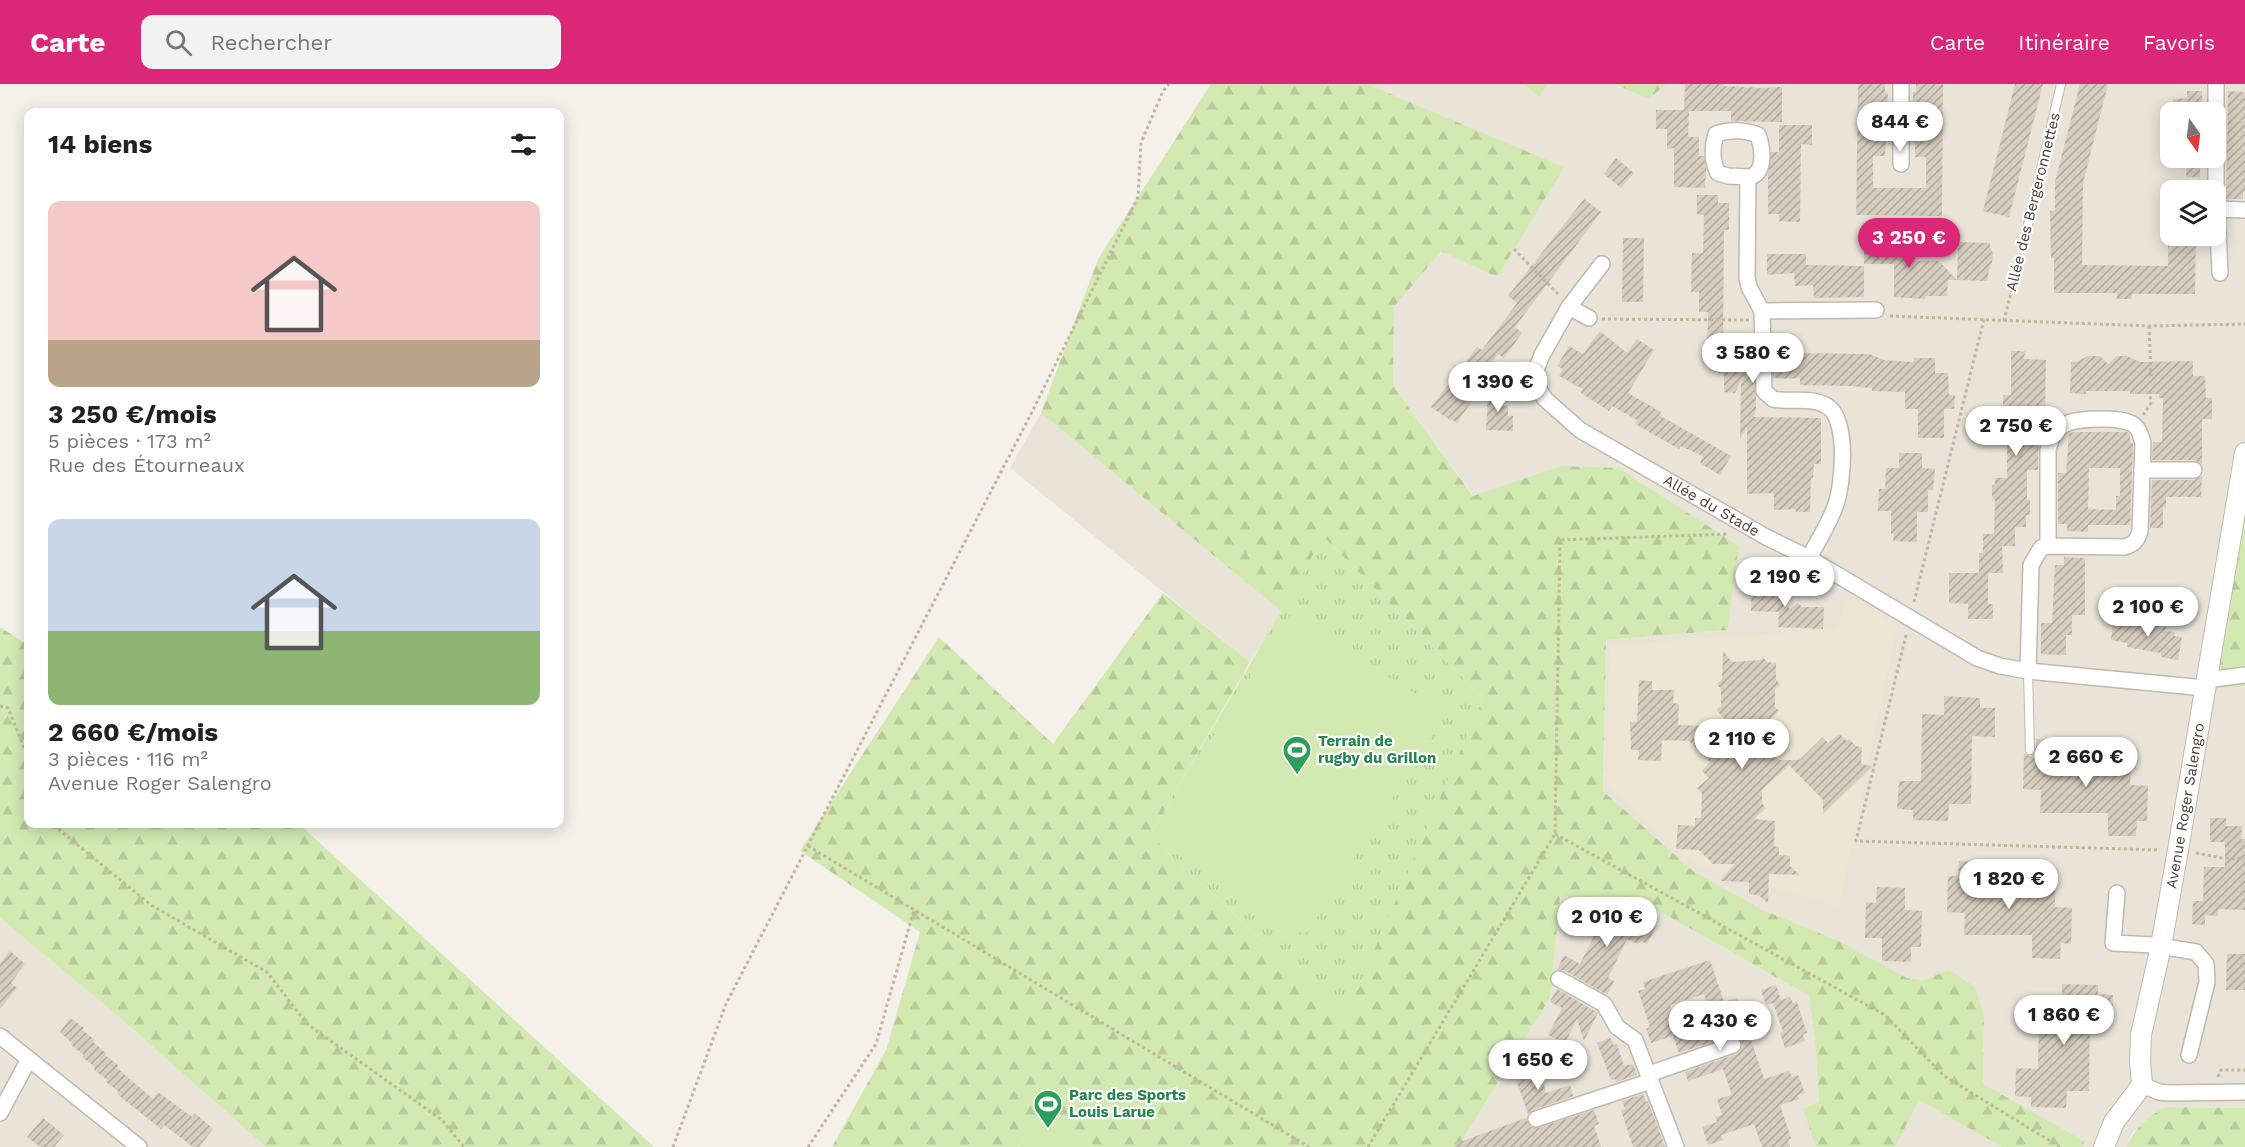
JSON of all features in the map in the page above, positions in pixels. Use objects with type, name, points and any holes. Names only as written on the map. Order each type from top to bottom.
[{"type":"street","points":[[1901,84],[1901,164]]},
{"type":"street","points":[[2216,84],[2216,180]]},
{"type":"street","points":[[1748,177],[1747,278],[1762,316],[1764,391],[1768,396],[1780,401],[1814,401],[1828,406],[1833,411],[1840,428],[1841,476],[1836,504],[1809,558]]},
{"type":"street","points":[[2220,273],[2217,209],[2245,210]]},
{"type":"street","name":"Allée du Stade","points":[[1602,264],[1569,307],[1542,355],[1534,375],[1545,399],[1580,430],[1766,537],[1809,558],[1977,658],[2000,666],[2028,671],[2205,684],[2245,675]]},
{"type":"street","points":[[1569,307],[1589,318]]},
{"type":"street","points":[[1762,316],[1876,310]]},
{"type":"street","points":[[2028,671],[2031,565],[2041,548],[2048,546],[2125,547],[2134,544],[2140,531],[2143,443],[2136,426],[2129,421],[2078,420],[2056,430],[2048,450],[2048,546]]},
{"type":"street","name":"Avenue Roger Salengro","points":[[2142,1085],[2141,1035],[2161,946],[2245,453]]},
{"type":"street","points":[[2142,470],[2194,470]]},
{"type":"street","points":[[2117,893],[2113,943],[2161,946],[2196,952],[2206,964],[2207,982],[2189,1054]]},
{"type":"street","points":[[1559,979],[1604,1004],[1617,1027],[1635,1040],[1676,1147]]},
{"type":"street","points":[[0,1036],[139,1147]]},
{"type":"street","points":[[1536,1119],[1733,1045]]},
{"type":"street","points":[[0,1113],[29,1059]]},
{"type":"street","points":[[2104,1147],[2114,1122],[2142,1085],[2159,1092],[2169,1093],[2245,1092]]},
{"type":"lane","name":"Allée des Bergeronnettes","points":[[2028,225],[2061,84]]},
{"type":"lane","points":[[2028,671],[2030,750]]},
{"type":"path","points":[[673,1147],[726,1004],[1027,422],[1138,197],[1140,143],[1163,92],[1169,84]]},
{"type":"path","name":"Allée des Bergeronnettes","points":[[2004,321],[2028,225]]},
{"type":"path","points":[[1514,249],[1569,307]]},
{"type":"path","points":[[1876,310],[1892,316],[2004,321],[2149,326],[2245,324]]},
{"type":"path","points":[[1589,318],[1762,316]]},
{"type":"path","points":[[1984,319],[1856,841],[2178,850],[2222,858],[2245,859]]},
{"type":"path","points":[[2149,326],[2151,376]]},
{"type":"path","points":[[2136,426],[2151,403],[2150,392]]},
{"type":"path","points":[[1368,1147],[1555,834],[1560,540],[1738,535]]},
{"type":"path","points":[[0,706],[8,708],[24,747]]},
{"type":"path","points":[[57,828],[151,905],[267,972],[307,1024],[442,1120],[464,1147]]},
{"type":"path","points":[[1555,834],[1886,1015],[1944,1076],[2060,1147]]},
{"type":"path","points":[[808,846],[1309,1147]]},
{"type":"path","points":[[808,1147],[876,1044],[914,910]]},
{"type":"shaded area","points":[[1367,84],[2245,84],[2245,1108],[2167,1107],[2132,1133],[2126,1147],[2078,1147],[1983,1084],[1984,1016],[1949,970],[1924,980],[1907,978],[1839,941],[1763,910],[1693,871],[1603,791],[1606,640],[1727,630],[1560,466],[1474,496],[1393,386],[1394,307],[1441,250],[1563,167]]},
{"type":"shaded area","points":[[1041,413],[1282,612],[1250,662],[1010,468]]},
{"type":"shaded area","points":[[1848,595],[1897,626],[1839,907],[1699,867],[1607,787],[1609,645],[1836,629]]},
{"type":"shaded area","points":[[1559,897],[1649,905],[1809,996],[1819,1102],[1803,1109],[1816,1147],[1458,1147],[1550,998]]},
{"type":"shaded area","points":[[0,918],[118,1016],[266,1147],[0,1147]]},
{"type":"shaded area","points":[[1918,1099],[2002,1147],[1895,1147]]},
{"type":"green space","points":[[1211,84],[1367,84],[1564,167],[1497,277],[1441,251],[1394,307],[1393,386],[1473,496],[1560,466],[1618,468],[1739,546],[1727,630],[1606,640],[1603,791],[1693,871],[1763,910],[1839,941],[1907,978],[1924,980],[1949,970],[1975,987],[1984,1016],[1983,1084],[2084,1141],[2082,1147],[2002,1147],[1919,1100],[1895,1147],[1816,1147],[1803,1109],[1819,1102],[1809,996],[1649,905],[1560,897],[1550,998],[1458,1147],[1097,1147],[1040,1111],[1018,1147],[832,1147],[886,1050],[920,932],[800,851],[939,637],[1053,744],[1163,593],[1250,662],[1150,835],[1345,1018],[1483,698],[1323,536],[1282,612],[1041,413],[1098,259]]},
{"type":"green space","points":[[1523,84],[1546,84],[1540,97]]},
{"type":"green space","points":[[1615,84],[1666,84],[1649,99]]},
{"type":"green space","points":[[2245,453],[2245,686],[2205,688]]},
{"type":"green space","points":[[1322,535],[1483,698],[1346,1019],[1150,835]]},
{"type":"green space","name":"Terrain de rugby du Grillon","points":[[1290,615],[1446,713],[1305,936],[1149,837]]},
{"type":"green space","points":[[0,627],[24,642],[24,828],[303,828],[654,1147],[266,1147],[118,1016],[0,918]]},
{"type":"green space","points":[[2167,1107],[2245,1108],[2245,1147],[2126,1147],[2143,1123]]},
{"type":"green space","name":"Parc des Sports Louis Larue","points":[[1040,1110],[1097,1147],[1018,1147]]},
{"type":"building","points":[[1685,84],[1782,87],[1782,122],[1731,121],[1731,111],[1689,111],[1688,137],[1699,137],[1699,156],[1704,156],[1706,169],[1705,188],[1674,187],[1674,148],[1667,149],[1667,129],[1656,129],[1656,110],[1684,110]]},
{"type":"building","points":[[1858,84],[1885,84],[1885,92],[1888,94],[1885,156],[1873,156],[1873,188],[1926,188],[1926,157],[1915,157],[1913,92],[1916,92],[1916,84],[1943,84],[1942,216],[1856,215]]},
{"type":"building","points":[[2015,84],[2043,84],[2009,217],[1983,211]]},
{"type":"building","points":[[2080,84],[2108,84],[2083,183],[2082,265],[2168,266],[2168,246],[2196,246],[2195,294],[2132,294],[2132,299],[2117,299],[2117,293],[2054,293],[2050,211],[2055,211],[2055,182]]},
{"type":"building","points":[[2187,91],[2202,91],[2202,102],[2173,102],[2173,99],[2187,98]]},
{"type":"building","points":[[2228,91],[2244,92],[2245,192],[2243,192],[2243,199],[2226,199]]},
{"type":"building","points":[[1779,125],[1812,125],[1812,145],[1801,144],[1800,222],[1779,221],[1779,214],[1768,214],[1768,173],[1771,152],[1779,152]]},
{"type":"building","points":[[1616,158],[1634,173],[1621,188],[1604,174]]},
{"type":"building","points":[[2186,168],[2200,168],[2200,177],[2186,177]]},
{"type":"building","points":[[1697,195],[1718,195],[1718,203],[1729,203],[1729,230],[1724,230],[1723,335],[1728,335],[1728,342],[1739,342],[1738,362],[1754,362],[1756,411],[1753,417],[1821,418],[1821,464],[1814,464],[1813,478],[1811,478],[1810,512],[1796,512],[1795,509],[1774,510],[1774,493],[1747,494],[1747,427],[1740,439],[1741,381],[1735,393],[1724,392],[1724,373],[1718,373],[1718,354],[1707,354],[1708,312],[1699,312],[1699,292],[1691,292],[1692,253],[1703,253],[1704,215],[1697,214]]},
{"type":"building","points":[[1584,199],[1601,212],[1515,327],[1522,333],[1504,358],[1498,354],[1465,398],[1476,395],[1457,423],[1450,420],[1431,407],[1477,347],[1482,350],[1517,303],[1508,296]]},
{"type":"building","points":[[1623,238],[1644,238],[1643,302],[1622,302]]},
{"type":"building","points":[[1864,239],[1913,241],[1912,261],[1939,261],[1957,280],[1948,280],[1947,296],[1925,296],[1925,299],[1894,297],[1894,264],[1864,264]]},
{"type":"building","points":[[1958,242],[1990,243],[1993,253],[1987,281],[1957,280]]},
{"type":"building","points":[[1767,254],[1806,254],[1806,265],[1864,266],[1864,297],[1814,298],[1813,285],[1795,286],[1794,273],[1767,275]]},
{"type":"building","points":[[1600,331],[1627,353],[1637,339],[1654,350],[1628,393],[1661,412],[1659,415],[1731,456],[1720,475],[1700,463],[1703,456],[1680,446],[1679,449],[1635,424],[1637,420],[1612,406],[1609,411],[1581,393],[1583,389],[1559,376],[1563,369],[1557,366],[1569,346],[1583,354]]},
{"type":"building","points":[[1773,346],[1793,346],[1792,353],[1870,354],[1883,360],[1913,362],[1914,358],[1935,358],[1935,373],[1948,373],[1949,395],[1955,395],[1954,409],[1944,409],[1944,438],[1918,438],[1918,409],[1905,409],[1905,392],[1872,391],[1872,388],[1850,386],[1800,385],[1800,377],[1773,378]]},
{"type":"building","points":[[2011,351],[2025,351],[2024,359],[2046,360],[2045,417],[2039,417],[2038,470],[2027,470],[2027,500],[2030,500],[2030,515],[2026,515],[2026,527],[2015,527],[2015,546],[2002,546],[2003,573],[1979,573],[1979,553],[1983,553],[1983,534],[1994,534],[1995,501],[1992,497],[1992,486],[1995,484],[1995,478],[2007,478],[2007,417],[2003,416],[2003,395],[2011,395]]},
{"type":"building","points":[[2088,356],[2100,356],[2108,364],[2117,356],[2127,356],[2140,362],[2193,361],[2193,376],[2205,376],[2206,398],[2212,398],[2212,419],[2202,419],[2202,464],[2194,460],[2152,460],[2153,442],[2162,442],[2163,398],[2159,398],[2159,394],[2130,394],[2130,391],[2070,393],[2071,362]]},
{"type":"building","points":[[1503,389],[1503,406],[1508,406],[1508,416],[1513,416],[1513,431],[1486,430],[1488,393]]},
{"type":"building","points":[[2127,432],[2130,435],[2130,442],[2133,444],[2130,525],[2088,525],[2088,532],[2067,531],[2067,524],[2058,524],[2058,473],[2066,473],[2069,433]],"holes":[[[2089,468],[2120,468],[2120,496],[2116,496],[2116,510],[2088,509]]]},
{"type":"building","points":[[1899,453],[1922,453],[1922,468],[1935,469],[1933,490],[1928,490],[1928,512],[1917,512],[1917,542],[1893,541],[1891,511],[1878,511],[1879,489],[1885,489],[1886,468],[1899,468]]},
{"type":"building","points":[[2202,476],[2201,497],[2166,497],[2166,507],[2163,507],[2163,528],[2150,528],[2152,480],[2194,480]]},
{"type":"building","points":[[2064,557],[2085,558],[2085,615],[2072,615],[2072,635],[2066,635],[2066,655],[2041,654],[2041,623],[2052,623],[2055,565],[2064,565]]},
{"type":"building","points":[[1949,573],[1988,573],[1988,604],[1993,604],[1993,619],[1968,619],[1968,604],[1949,603]]},
{"type":"building","points":[[1752,580],[1773,581],[1773,592],[1790,609],[1798,603],[1802,607],[1824,607],[1823,629],[1778,627],[1779,612],[1751,611]]},
{"type":"building","points":[[2129,620],[2166,627],[2165,631],[2175,632],[2174,636],[2182,637],[2178,660],[2161,657],[2161,653],[2127,647],[2127,643],[2111,640],[2113,624]]},
{"type":"building","points":[[1723,651],[1732,662],[1760,660],[1763,657],[1767,662],[1776,663],[1776,679],[1780,685],[1775,689],[1775,707],[1779,711],[1768,722],[1774,729],[1769,733],[1773,738],[1764,746],[1779,760],[1799,760],[1823,737],[1828,743],[1839,734],[1847,741],[1849,739],[1856,746],[1862,747],[1861,764],[1873,766],[1823,814],[1823,800],[1789,765],[1762,790],[1762,803],[1766,808],[1754,819],[1775,821],[1774,846],[1779,847],[1779,855],[1790,856],[1790,866],[1800,875],[1769,874],[1768,903],[1758,895],[1749,894],[1749,882],[1720,881],[1735,864],[1713,864],[1699,850],[1676,849],[1678,825],[1695,826],[1695,818],[1701,818],[1702,793],[1697,788],[1709,778],[1702,771],[1710,762],[1689,741],[1662,740],[1661,761],[1638,760],[1639,750],[1631,750],[1630,722],[1637,722],[1639,680],[1652,681],[1652,690],[1674,690],[1673,703],[1679,704],[1678,725],[1733,727],[1716,710],[1721,706],[1721,689],[1717,684],[1722,679]]},
{"type":"building","points":[[1944,696],[1980,698],[1980,708],[1995,708],[1995,737],[1972,736],[1971,804],[1949,804],[1948,821],[1913,820],[1913,810],[1897,809],[1899,781],[1921,781],[1922,714],[1944,715]]},
{"type":"building","points":[[2036,739],[2063,740],[2063,762],[2131,763],[2130,785],[2148,786],[2147,821],[2137,821],[2136,836],[2108,836],[2108,813],[2040,813],[2041,790],[2023,789],[2024,753],[2030,756],[2035,754]]},
{"type":"building","points":[[2210,818],[2226,818],[2226,826],[2242,826],[2241,839],[2245,839],[2245,910],[2218,909],[2218,916],[2205,915],[2205,925],[2192,924],[2193,901],[2203,901],[2204,867],[2225,867],[2225,842],[2210,842]]},
{"type":"building","points":[[1959,861],[1988,862],[1987,884],[2055,885],[2055,907],[2072,908],[2071,944],[2061,943],[2060,959],[2032,958],[2032,935],[1964,935],[1965,913],[1947,912],[1948,876],[1958,876]]},
{"type":"building","points":[[1877,887],[1905,888],[1905,910],[1922,911],[1921,947],[1911,947],[1911,962],[1882,961],[1882,938],[1865,938],[1866,902],[1876,903]]},
{"type":"building","points":[[1629,910],[1635,914],[1637,910],[1652,917],[1650,921],[1657,925],[1647,944],[1641,941],[1638,944],[1627,939],[1608,978],[1614,981],[1607,995],[1564,970],[1557,970],[1564,955],[1580,964],[1594,936],[1574,926],[1581,912],[1618,930]]},
{"type":"building","points":[[10,951],[25,964],[11,983],[17,988],[0,1009],[0,963]]},
{"type":"building","points":[[2227,954],[2245,954],[2245,990],[2226,990]]},
{"type":"building","points":[[1710,960],[1724,1002],[1737,998],[1764,1079],[1789,1071],[1792,1077],[1798,1075],[1805,1093],[1798,1095],[1799,1099],[1780,1105],[1791,1138],[1788,1140],[1790,1147],[1762,1147],[1754,1124],[1721,1135],[1723,1140],[1708,1145],[1702,1127],[1717,1122],[1715,1117],[1722,1115],[1717,1099],[1732,1095],[1723,1069],[1688,1081],[1685,1072],[1737,1054],[1743,1046],[1739,1037],[1730,1036],[1679,1053],[1673,1036],[1651,1043],[1646,1029],[1650,1027],[1638,991],[1645,989],[1643,982]],"holes":[[[1704,994],[1714,1022],[1679,1034],[1670,1005]]]},
{"type":"building","points":[[2062,984],[2098,985],[2098,994],[2113,995],[2112,1024],[2090,1024],[2089,1091],[2067,1091],[2066,1108],[2031,1107],[2031,1097],[2015,1096],[2016,1068],[2038,1069],[2039,1000],[2062,1001]]},
{"type":"building","points":[[1776,985],[1781,1000],[1790,997],[1793,1003],[1797,1002],[1807,1033],[1803,1034],[1805,1041],[1785,1048],[1780,1033],[1783,1032],[1773,1003],[1766,1005],[1761,990]]},
{"type":"building","points":[[1557,989],[1598,1013],[1584,1041],[1577,1019],[1565,1043],[1548,1035],[1562,1008],[1550,1002]]},
{"type":"building","points":[[70,1018],[84,1028],[82,1030],[95,1040],[93,1042],[118,1065],[117,1068],[153,1099],[158,1092],[192,1117],[195,1113],[213,1129],[199,1147],[193,1147],[164,1125],[161,1129],[117,1094],[119,1092],[94,1070],[95,1067],[82,1057],[84,1055],[60,1032]]},
{"type":"building","points":[[1611,1038],[1613,1045],[1617,1044],[1624,1066],[1633,1064],[1637,1075],[1616,1082],[1615,1079],[1611,1080],[1597,1043]]},
{"type":"building","points":[[1531,1066],[1536,1080],[1542,1078],[1546,1093],[1570,1085],[1573,1096],[1533,1110],[1528,1114],[1513,1071]]},
{"type":"building","points":[[1643,1094],[1646,1102],[1648,1101],[1665,1147],[1633,1147],[1621,1110],[1625,1109],[1622,1101]]},
{"type":"building","points":[[1594,1110],[1599,1124],[1594,1126],[1601,1147],[1454,1147],[1454,1144],[1526,1118],[1530,1127],[1538,1128]]},
{"type":"building","points":[[43,1118],[64,1135],[54,1147],[40,1147],[27,1137]]},
{"type":"place","name":"Terrain de rugby du Grillon","points":[[1297,776]]},
{"type":"place","name":"Parc des Sports Louis Larue","points":[[1048,1130]]}]
